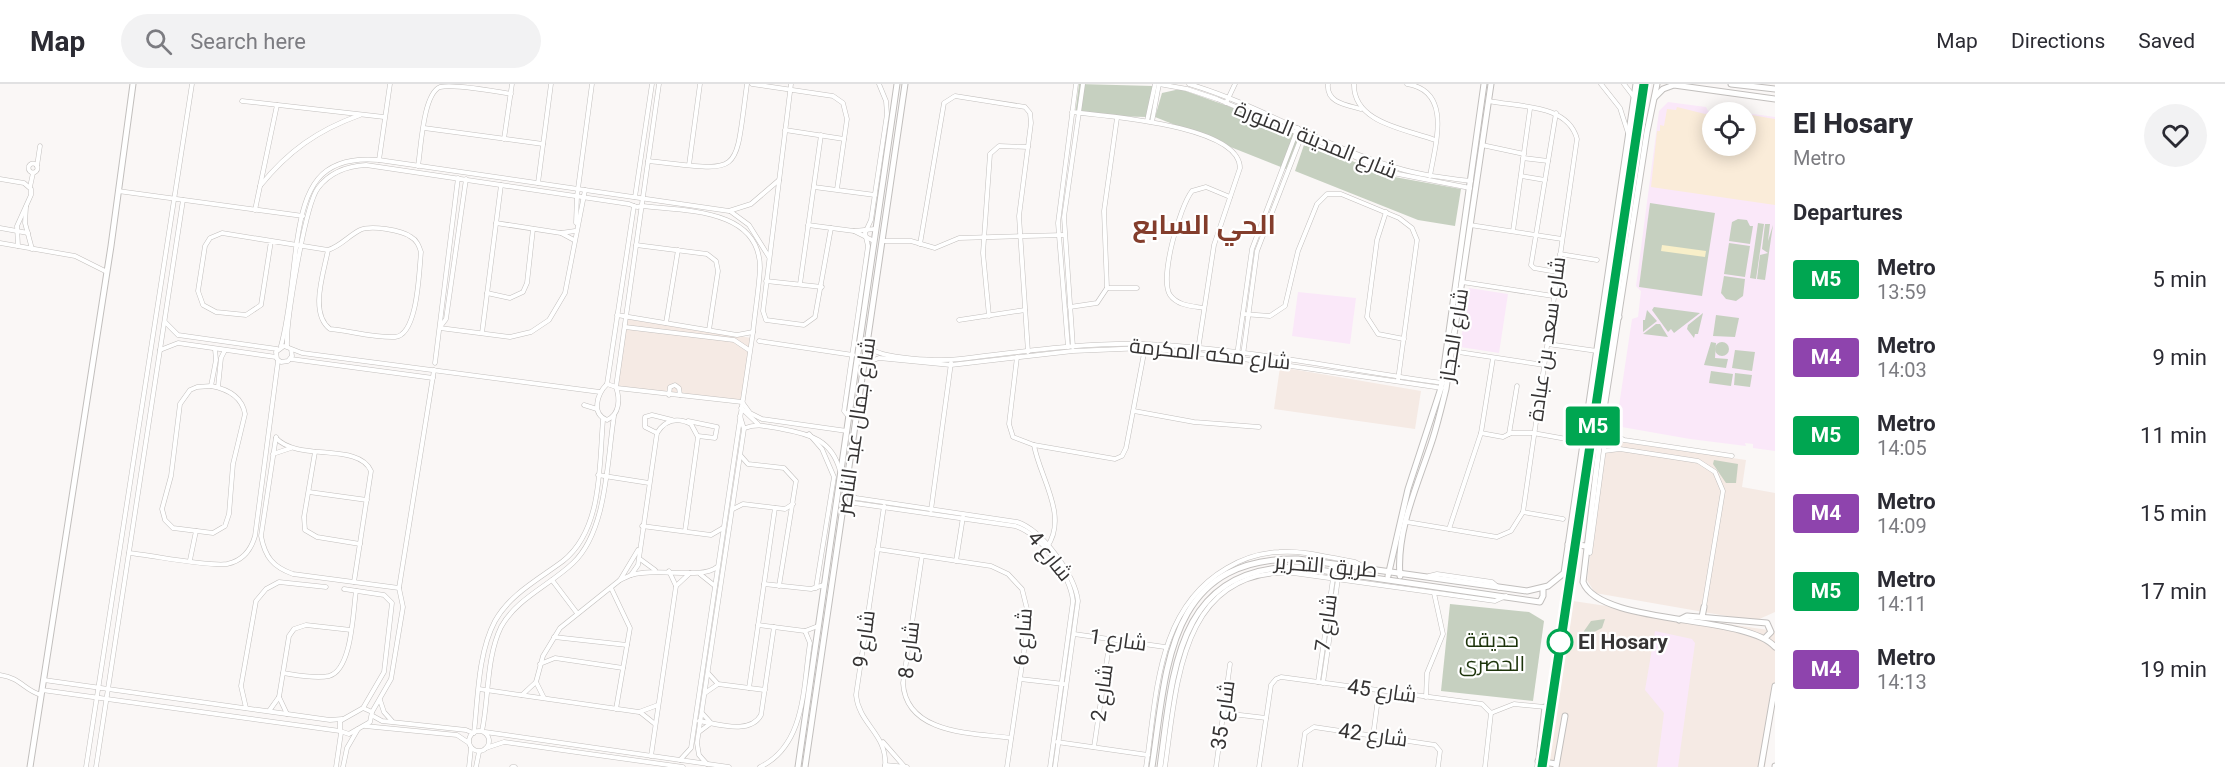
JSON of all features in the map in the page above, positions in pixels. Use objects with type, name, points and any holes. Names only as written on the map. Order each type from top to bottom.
[{"type":"main road","points":[[30,767],[107,272],[133,84]]},
{"type":"main road","name":"شارع جمال عبد الناصر","points":[[798,767],[848,431],[855,355],[897,84]]},
{"type":"main road","name":"شارع جمال عبد الناصر","points":[[806,767],[905,84]]},
{"type":"main road","name":"شارع الحجاز","points":[[1387,579],[1408,489],[1444,386],[1473,181],[1484,84]]},
{"type":"main road","name":"شارع الحجاز","points":[[1473,181],[1482,145],[1491,84]]},
{"type":"main road","points":[[1543,588],[1564,573],[1636,84]]},
{"type":"main road","points":[[1657,84],[1652,101],[1626,261],[1583,578],[1587,591],[1598,599],[1624,608],[1678,620],[1752,633],[1765,638],[1775,647]]},
{"type":"main road","points":[[1731,84],[1775,89]]},
{"type":"main road","points":[[1652,101],[1659,92],[1673,85],[1775,99]]},
{"type":"main road","points":[[888,147],[895,148]]},
{"type":"main road","points":[[886,159],[894,160]]},
{"type":"main road","name":"شارع الحجاز","points":[[1400,581],[1399,573],[1414,489],[1433,438],[1452,351],[1470,225],[1472,188]]},
{"type":"main road","points":[[1611,259],[1619,271],[1626,261]]},
{"type":"main road","points":[[1603,315],[1619,317]]},
{"type":"main road","points":[[1568,544],[1586,546]]},
{"type":"main road","name":"طريق التحرير","points":[[1152,767],[1162,681],[1175,636],[1194,605],[1216,582],[1232,571],[1259,561],[1298,559],[1499,589],[1527,591],[1543,588],[1544,596],[1540,602],[1387,579],[1336,575],[1298,567],[1258,570],[1227,583],[1206,601],[1189,626],[1176,659],[1160,767]]},
{"type":"main road","points":[[1187,603],[1194,605]]},
{"type":"main road","points":[[1702,617],[1704,607]]},
{"type":"main road","points":[[1678,620],[1684,616],[1767,623],[1771,632],[1765,638]]},
{"type":"main road","points":[[810,679],[818,680]]},
{"type":"main road","points":[[1761,767],[1775,686]]},
{"type":"main road","points":[[808,695],[816,696]]},
{"type":"main road","points":[[1545,707],[1538,764],[1556,765],[1565,716]]},
{"type":"street","points":[[86,767],[192,84]]},
{"type":"street","points":[[379,160],[390,84]]},
{"type":"street","points":[[504,139],[512,84]]},
{"type":"street","points":[[538,183],[550,84]]},
{"type":"street","points":[[577,224],[577,196],[592,84]]},
{"type":"street","points":[[635,197],[652,84]]},
{"type":"street","points":[[486,748],[489,740],[483,732],[494,648],[503,624],[520,605],[580,557],[592,537],[618,401],[616,388],[659,84]]},
{"type":"street","points":[[689,165],[700,84]]},
{"type":"street","points":[[648,161],[721,168],[735,158],[747,84]]},
{"type":"street","points":[[752,84],[833,96],[843,103],[847,114],[837,189]]},
{"type":"street","points":[[791,84],[766,281],[764,318],[801,325],[809,322],[817,313],[831,228]]},
{"type":"street","points":[[759,341],[855,355],[868,246],[866,233],[871,222],[887,108],[879,84]]},
{"type":"street","points":[[1073,347],[1058,236],[1059,207],[1076,84]]},
{"type":"street","points":[[1068,348],[1065,203],[1083,84]]},
{"type":"street","points":[[1150,122],[1158,84]]},
{"type":"street","name":"شارع المدينة المنورة","points":[[1158,84],[1187,89],[1226,103],[1302,137],[1393,173],[1472,188]]},
{"type":"street","name":"شارع المدينة المنورة","points":[[1189,84],[1228,97],[1381,163],[1430,176],[1473,181]]},
{"type":"street","points":[[1226,103],[1234,84]]},
{"type":"street","points":[[1328,84],[1328,94],[1333,100],[1361,109],[1375,118],[1435,140]]},
{"type":"street","points":[[1354,84],[1354,95],[1361,109]]},
{"type":"street","points":[[1407,84],[1425,90],[1435,103],[1438,119],[1430,176]]},
{"type":"street","points":[[1601,84],[1623,114],[1629,138]]},
{"type":"street","points":[[1624,84],[1634,97]]},
{"type":"street","points":[[418,166],[428,100],[441,87],[453,86],[511,94]]},
{"type":"street","points":[[920,244],[941,111],[947,100],[955,96],[1025,107],[1032,117],[1019,216],[1028,352]]},
{"type":"street","points":[[242,101],[384,117]]},
{"type":"street","points":[[1489,101],[1556,113],[1531,266],[1557,272]]},
{"type":"street","points":[[255,210],[277,105]]},
{"type":"street","points":[[1513,231],[1530,109]]},
{"type":"street","points":[[1072,112],[1175,127],[1232,149],[1240,165],[1214,245],[1198,351]]},
{"type":"street","name":"شارع سعد بن عبادة","points":[[1522,512],[1577,140],[1568,122],[1556,113]]},
{"type":"street","points":[[260,186],[294,149],[315,134],[362,114]]},
{"type":"street","points":[[1067,308],[1097,303],[1107,288],[1103,224],[1117,118]]},
{"type":"street","points":[[424,128],[543,144]]},
{"type":"street","points":[[1237,356],[1252,249],[1298,128]]},
{"type":"street","points":[[785,130],[844,139]]},
{"type":"street","points":[[1243,357],[1259,245],[1304,131]]},
{"type":"street","points":[[800,285],[821,135]]},
{"type":"street","points":[[1482,145],[1548,161]]},
{"type":"street","points":[[18,246],[17,231],[31,195],[29,187],[33,173],[28,167],[32,164],[37,166],[40,146]]},
{"type":"street","points":[[989,316],[984,238],[990,154],[999,146],[1028,147]]},
{"type":"street","points":[[129,553],[230,563],[245,555],[252,544],[277,386],[277,359],[287,328],[308,192],[328,169],[349,159],[379,160],[729,211],[751,204],[779,180]]},
{"type":"street","points":[[304,217],[319,187],[345,168],[366,165],[634,206],[723,217],[742,228],[749,236],[755,245],[760,266],[753,332],[741,405],[730,501],[723,528],[698,721],[691,748],[680,760]]},
{"type":"street","points":[[1521,176],[1545,180]]},
{"type":"street","points":[[435,363],[458,178]]},
{"type":"street","points":[[0,179],[24,183],[29,187]]},
{"type":"street","points":[[440,328],[446,319],[466,179]]},
{"type":"street","points":[[482,333],[501,184]]},
{"type":"street","points":[[814,187],[875,195]]},
{"type":"street","points":[[1204,308],[1181,304],[1168,291],[1166,279],[1171,250],[1192,191],[1206,187],[1230,196]]},
{"type":"street","points":[[440,328],[521,335],[549,320],[565,293],[585,190]]},
{"type":"street","points":[[118,191],[304,217]]},
{"type":"street","points":[[1242,314],[1270,316],[1285,306],[1298,251],[1317,204],[1323,196],[1337,193],[1386,212],[1410,225],[1417,240],[1398,380]]},
{"type":"street","points":[[96,767],[183,200]]},
{"type":"street","points":[[469,767],[470,745],[485,647],[495,621],[512,599],[565,559],[580,543],[592,513],[603,420],[597,409],[600,392],[607,384],[634,206]]},
{"type":"street","points":[[26,207],[25,224],[32,249]]},
{"type":"street","points":[[729,211],[749,225],[769,258]]},
{"type":"street","points":[[1386,212],[1377,240],[1366,317],[1378,334],[1404,339]]},
{"type":"street","points":[[496,224],[561,233],[576,231]]},
{"type":"street","points":[[808,225],[866,233],[876,228]]},
{"type":"street","points":[[1470,225],[1562,238]]},
{"type":"street","points":[[0,228],[29,233]]},
{"type":"street","points":[[271,241],[263,300],[256,310],[246,315],[212,310],[203,305],[198,291],[205,246],[210,238],[222,233],[328,250],[367,228],[405,233],[416,241],[421,252],[412,321],[406,331],[397,337],[326,326],[319,308],[328,250]]},
{"type":"street","points":[[487,293],[510,298],[523,292],[527,283],[533,229]]},
{"type":"street","points":[[561,233],[574,240]]},
{"type":"street","points":[[866,233],[874,242]]},
{"type":"street","points":[[883,241],[920,244],[935,249],[959,238],[1064,235]]},
{"type":"street","points":[[0,243],[75,256],[107,272]]},
{"type":"street","points":[[636,245],[707,254],[718,266],[709,330]]},
{"type":"street","points":[[666,323],[678,250]]},
{"type":"street","points":[[1560,254],[1597,260]]},
{"type":"street","points":[[766,281],[822,287]]},
{"type":"street","points":[[1462,282],[1554,296]]},
{"type":"street","points":[[1107,288],[1137,288]]},
{"type":"street","points":[[959,320],[1025,310]]},
{"type":"street","points":[[617,315],[739,335],[753,332]]},
{"type":"street","points":[[164,321],[171,331],[178,335],[289,348],[302,353],[600,392]]},
{"type":"street","points":[[675,333],[676,325]]},
{"type":"street","points":[[625,327],[734,340],[750,351]]},
{"type":"street","points":[[287,328],[291,359]]},
{"type":"street","points":[[160,351],[175,344],[215,348],[277,359],[285,363],[291,359],[433,378]]},
{"type":"street","name":"شارع مكه المكرمة","points":[[952,363],[1073,347],[1139,344],[1444,386]]},
{"type":"street","points":[[1548,344],[1597,351]]},
{"type":"street","name":"شارع مكه المكرمة","points":[[868,346],[879,356]]},
{"type":"street","points":[[211,386],[216,360],[215,348]]},
{"type":"street","points":[[1017,357],[1009,429],[1017,440],[1115,459],[1125,452],[1145,348]]},
{"type":"street","name":"شارع مكه المكرمة","points":[[866,363],[879,356],[952,363],[1073,351],[1145,348],[1198,351]]},
{"type":"street","points":[[218,387],[221,358],[225,350]]},
{"type":"street","points":[[1452,351],[1544,365]]},
{"type":"street","points":[[1449,529],[1481,433],[1492,358]]},
{"type":"street","points":[[930,512],[952,363]]},
{"type":"street","points":[[0,675],[16,678],[32,691],[96,696],[349,734],[365,726],[391,679],[402,611],[399,588],[434,370]]},
{"type":"street","points":[[607,384],[616,388],[741,405],[762,419],[848,431]]},
{"type":"street","points":[[669,395],[670,387],[675,385],[679,388],[680,395]]},
{"type":"street","points":[[211,386],[234,395],[243,406],[244,414],[233,464],[228,520],[219,531],[213,533],[173,528],[165,520],[162,509],[171,476],[180,404],[190,390],[211,386]]},
{"type":"street","points":[[1509,434],[1516,386]]},
{"type":"street","points":[[584,405],[597,409]]},
{"type":"street","points":[[741,405],[759,425]]},
{"type":"street","points":[[1134,411],[1185,420],[1259,427]]},
{"type":"street","points":[[657,433],[645,427],[645,417],[652,415],[717,427],[715,438],[698,436]]},
{"type":"street","points":[[603,420],[614,416]]},
{"type":"street","points":[[730,501],[734,496],[744,429],[740,416]]},
{"type":"street","points":[[631,574],[640,559],[642,526],[657,433],[666,423],[673,420]]},
{"type":"street","points":[[684,421],[691,424],[698,436],[685,531]]},
{"type":"street","points":[[1590,553],[1604,451],[1605,424]]},
{"type":"street","points":[[1605,424],[1624,440],[1732,456]]},
{"type":"street","points":[[744,429],[759,425],[809,434],[823,442],[834,454],[841,478]]},
{"type":"street","points":[[1481,433],[1503,437],[1509,434],[1533,434],[1572,440]]},
{"type":"street","points":[[809,434],[828,458],[834,477],[816,588]]},
{"type":"street","points":[[354,582],[371,471],[366,462],[357,457],[292,448],[276,437],[261,536],[263,549],[270,561],[280,569],[293,574],[399,588]]},
{"type":"street","points":[[1034,445],[1055,518],[1046,548]]},
{"type":"street","points":[[273,454],[292,448]]},
{"type":"street","points":[[1604,451],[1620,449],[1698,461],[1710,466],[1718,476],[1723,495],[1704,607]]},
{"type":"street","points":[[315,452],[303,524],[305,530],[316,537],[360,544]]},
{"type":"street","points":[[740,455],[748,464],[789,471],[795,482],[779,586]]},
{"type":"street","points":[[738,471],[748,464]]},
{"type":"street","points":[[598,475],[649,483]]},
{"type":"street","points":[[309,492],[367,500]]},
{"type":"street","name":"شارع 4","points":[[847,493],[856,498],[884,505]]},
{"type":"street","points":[[734,496],[742,504]]},
{"type":"street","points":[[707,764],[698,749],[698,721],[702,712],[732,509],[730,501]]},
{"type":"street","name":"شارع 4","points":[[845,505],[854,503],[884,505],[963,516],[1021,528],[1046,548],[1071,589],[1073,606],[1072,634],[1065,684],[1050,767]]},
{"type":"street","points":[[732,509],[742,504],[785,509],[793,504]]},
{"type":"street","name":"شارع 9","points":[[884,505],[856,695],[860,712],[906,767]]},
{"type":"street","points":[[748,688],[775,508]]},
{"type":"street","points":[[785,509],[791,517]]},
{"type":"street","points":[[1407,522],[1497,537],[1511,531],[1522,512],[1563,519]]},
{"type":"street","points":[[956,561],[963,516]]},
{"type":"street","points":[[642,526],[711,535],[721,546]]},
{"type":"street","points":[[711,535],[723,528]]},
{"type":"street","points":[[189,560],[196,531]]},
{"type":"street","name":"شارع 6","points":[[877,549],[999,568],[1022,589],[1029,617],[1007,767]]},
{"type":"street","points":[[620,580],[639,550]]},
{"type":"street","points":[[1146,767],[1162,681],[1165,647],[1175,622],[1200,587],[1225,569],[1253,556],[1275,552],[1355,562],[1368,569]]},
{"type":"street","name":"شارع 8","points":[[922,556],[903,683],[906,697],[924,720],[935,726],[1011,738]]},
{"type":"street","points":[[640,559],[656,570]]},
{"type":"street","name":"شارع 7","points":[[1320,682],[1337,565]]},
{"type":"street","points":[[522,695],[536,682],[546,648],[553,637],[577,613],[620,580],[631,574],[656,570],[699,573],[709,572],[718,566]]},
{"type":"street","points":[[651,756],[676,586],[669,571]]},
{"type":"street","points":[[676,586],[690,573]]},
{"type":"street","points":[[699,573],[715,586]]},
{"type":"street","points":[[1165,767],[1183,654],[1190,635],[1207,610],[1234,586],[1257,576],[1281,573],[1336,575],[1434,593],[1495,601],[1506,596]]},
{"type":"street","points":[[552,580],[577,613]]},
{"type":"street","points":[[246,708],[241,696],[241,686],[255,601],[279,582],[326,587]]},
{"type":"street","points":[[764,584],[816,588],[824,585]]},
{"type":"street","points":[[611,588],[615,601],[630,628],[616,709]]},
{"type":"street","points":[[344,589],[384,595],[392,603]]},
{"type":"street","points":[[283,673],[321,676],[336,672],[345,661],[356,591]]},
{"type":"street","points":[[1426,697],[1427,673],[1443,634],[1434,593]]},
{"type":"street","points":[[392,603],[401,600]]},
{"type":"street","points":[[336,767],[341,732],[338,725],[342,719],[363,708],[384,672],[392,603]]},
{"type":"street","points":[[758,624],[805,631],[816,638]]},
{"type":"street","points":[[269,711],[279,697],[289,636],[294,629],[306,625],[351,630]]},
{"type":"street","points":[[805,631],[818,626]]},
{"type":"street","points":[[698,721],[747,727],[753,725],[761,715],[774,627]]},
{"type":"street","points":[[760,767],[780,753],[797,726],[810,643],[805,631]]},
{"type":"street","name":"شارع 1","points":[[1072,634],[1165,647]]},
{"type":"street","points":[[553,637],[627,645]]},
{"type":"street","name":"شارع 2","points":[[1094,747],[1110,639]]},
{"type":"street","points":[[546,648],[555,658],[623,668]]},
{"type":"street","points":[[540,664],[555,658]]},
{"type":"street","name":"شارع 35","points":[[1216,767],[1230,664]]},
{"type":"street","points":[[707,673],[718,684],[765,690]]},
{"type":"street","points":[[1020,678],[1065,684]]},
{"type":"street","name":"شارع 45","points":[[1266,718],[1271,685],[1276,679],[1320,682],[1482,704],[1491,713]]},
{"type":"street","points":[[44,680],[287,714],[342,719]]},
{"type":"street","points":[[536,682],[545,698]]},
{"type":"street","points":[[704,693],[718,684]]},
{"type":"street","points":[[479,689],[639,712],[658,705]]},
{"type":"street","points":[[1373,735],[1379,691]]},
{"type":"street","points":[[279,697],[287,714]]},
{"type":"street","points":[[172,707],[173,698]]},
{"type":"street","points":[[380,700],[384,712],[392,722]]},
{"type":"street","points":[[1485,767],[1491,713],[1514,704],[1545,707]]},
{"type":"street","points":[[363,708],[392,722],[466,730],[473,733],[483,732],[729,767]]},
{"type":"street","points":[[639,712],[655,724]]},
{"type":"street","points":[[702,712],[711,723]]},
{"type":"street","points":[[1223,713],[1266,718],[1259,767]]},
{"type":"street","points":[[699,732],[711,723]]},
{"type":"street","points":[[365,726],[457,735],[479,752]]},
{"type":"street","name":"شارع 42","points":[[1300,767],[1307,729],[1314,727],[1438,747],[1438,767]]},
{"type":"street","points":[[343,767],[347,748],[359,729]]},
{"type":"street","points":[[882,741],[885,766],[906,767]]},
{"type":"street","points":[[476,767],[479,752],[504,742],[683,767]]},
{"type":"street","points":[[1056,742],[1148,754]]},
{"type":"street","name":"شارع 4","points":[[1055,767],[1056,742]]},
{"type":"street","points":[[633,760],[634,754]]},
{"type":"shaded area","points":[[1668,102],[1702,106],[1702,156],[1756,156],[1756,114],[1775,117],[1775,451],[1753,448],[1753,444],[1745,443],[1746,446],[1690,439],[1616,426],[1632,319],[1638,317],[1641,291],[1636,286],[1659,111]]},
{"type":"shaded area","points":[[1677,107],[1702,113],[1702,156],[1756,156],[1756,116],[1775,119],[1775,205],[1651,187],[1657,131],[1660,131],[1660,125],[1664,126],[1667,109],[1676,110]]},
{"type":"shaded area","points":[[1469,288],[1508,294],[1499,353],[1460,347]]},
{"type":"shaded area","points":[[1298,292],[1356,298],[1350,344],[1292,336]]},
{"type":"shaded area","points":[[626,315],[751,338],[742,402],[616,387]]},
{"type":"shaded area","points":[[1280,367],[1421,391],[1415,429],[1274,409]]},
{"type":"shaded area","points":[[1606,440],[1746,460],[1742,487],[1775,493],[1775,612],[1755,621],[1595,593],[1587,580]]},
{"type":"shaded area","points":[[1573,601],[1775,631],[1775,695],[1765,767],[1547,767]]},
{"type":"shaded area","points":[[1655,631],[1692,639],[1695,643],[1678,767],[1657,767],[1664,713],[1645,690]]},
{"type":"green space","points":[[1079,84],[1153,86],[1147,117],[1075,115]]},
{"type":"green space","points":[[1180,89],[1301,132],[1286,169],[1155,117],[1162,93]]},
{"type":"green space","points":[[1305,142],[1389,176],[1461,189],[1455,226],[1418,220],[1295,171]]},
{"type":"green space","points":[[1650,203],[1715,213],[1702,296],[1639,287]]},
{"type":"green space","points":[[1738,219],[1747,220],[1750,226],[1753,226],[1750,244],[1729,241],[1732,222]]},
{"type":"green space","points":[[1758,223],[1764,224],[1756,279],[1750,278]]},
{"type":"green space","points":[[1765,224],[1770,224],[1768,241],[1773,225],[1765,280],[1757,279],[1760,255],[1768,253],[1762,249]]},
{"type":"green space","points":[[1729,243],[1750,246],[1745,277],[1724,274]]},
{"type":"green space","points":[[1724,276],[1745,279],[1743,296],[1736,301],[1726,299],[1721,293]]},
{"type":"green space","points":[[1654,307],[1700,313],[1674,333],[1671,329],[1668,332],[1652,310]]},
{"type":"green space","points":[[1647,310],[1657,321],[1643,332],[1643,320],[1645,320]]},
{"type":"green space","points":[[1703,313],[1698,334],[1695,334],[1694,338],[1687,329],[1688,325]]},
{"type":"green space","points":[[1716,315],[1739,318],[1735,337],[1713,336]]},
{"type":"green space","points":[[1656,324],[1660,324],[1668,337],[1643,334]]},
{"type":"green space","points":[[1711,342],[1716,343],[1715,358],[1728,359],[1726,368],[1704,365]]},
{"type":"green space","points":[[1719,342],[1725,342],[1729,349],[1725,356],[1719,356],[1715,352],[1715,346]]},
{"type":"green space","points":[[1735,350],[1755,352],[1752,371],[1732,368]]},
{"type":"green space","points":[[1711,371],[1733,374],[1731,386],[1709,383]]},
{"type":"green space","points":[[1735,373],[1752,375],[1750,387],[1734,385]]},
{"type":"green space","points":[[1714,460],[1738,464],[1736,483],[1726,483],[1713,464]]},
{"type":"green space","name":"حديقة الحصرى","points":[[1450,604],[1529,612],[1544,621],[1533,701],[1441,691]]},
{"type":"green space","points":[[1605,619],[1602,628],[1590,634],[1589,640],[1582,639],[1591,621]]},
{"type":"sand","points":[[1662,245],[1706,251],[1705,257],[1661,251]]},
{"type":"railway","points":[[1569,612],[1648,84]]},
{"type":"railway","points":[[1542,767],[1555,672]]},
{"type":"metro line","name":"M5","points":[[1542,767],[1644,84]]},
{"type":"place","name":"El Hosary","points":[[1560,642]]},
{"type":"district","name":"الحي السابع","points":[[1204,225]]}]
